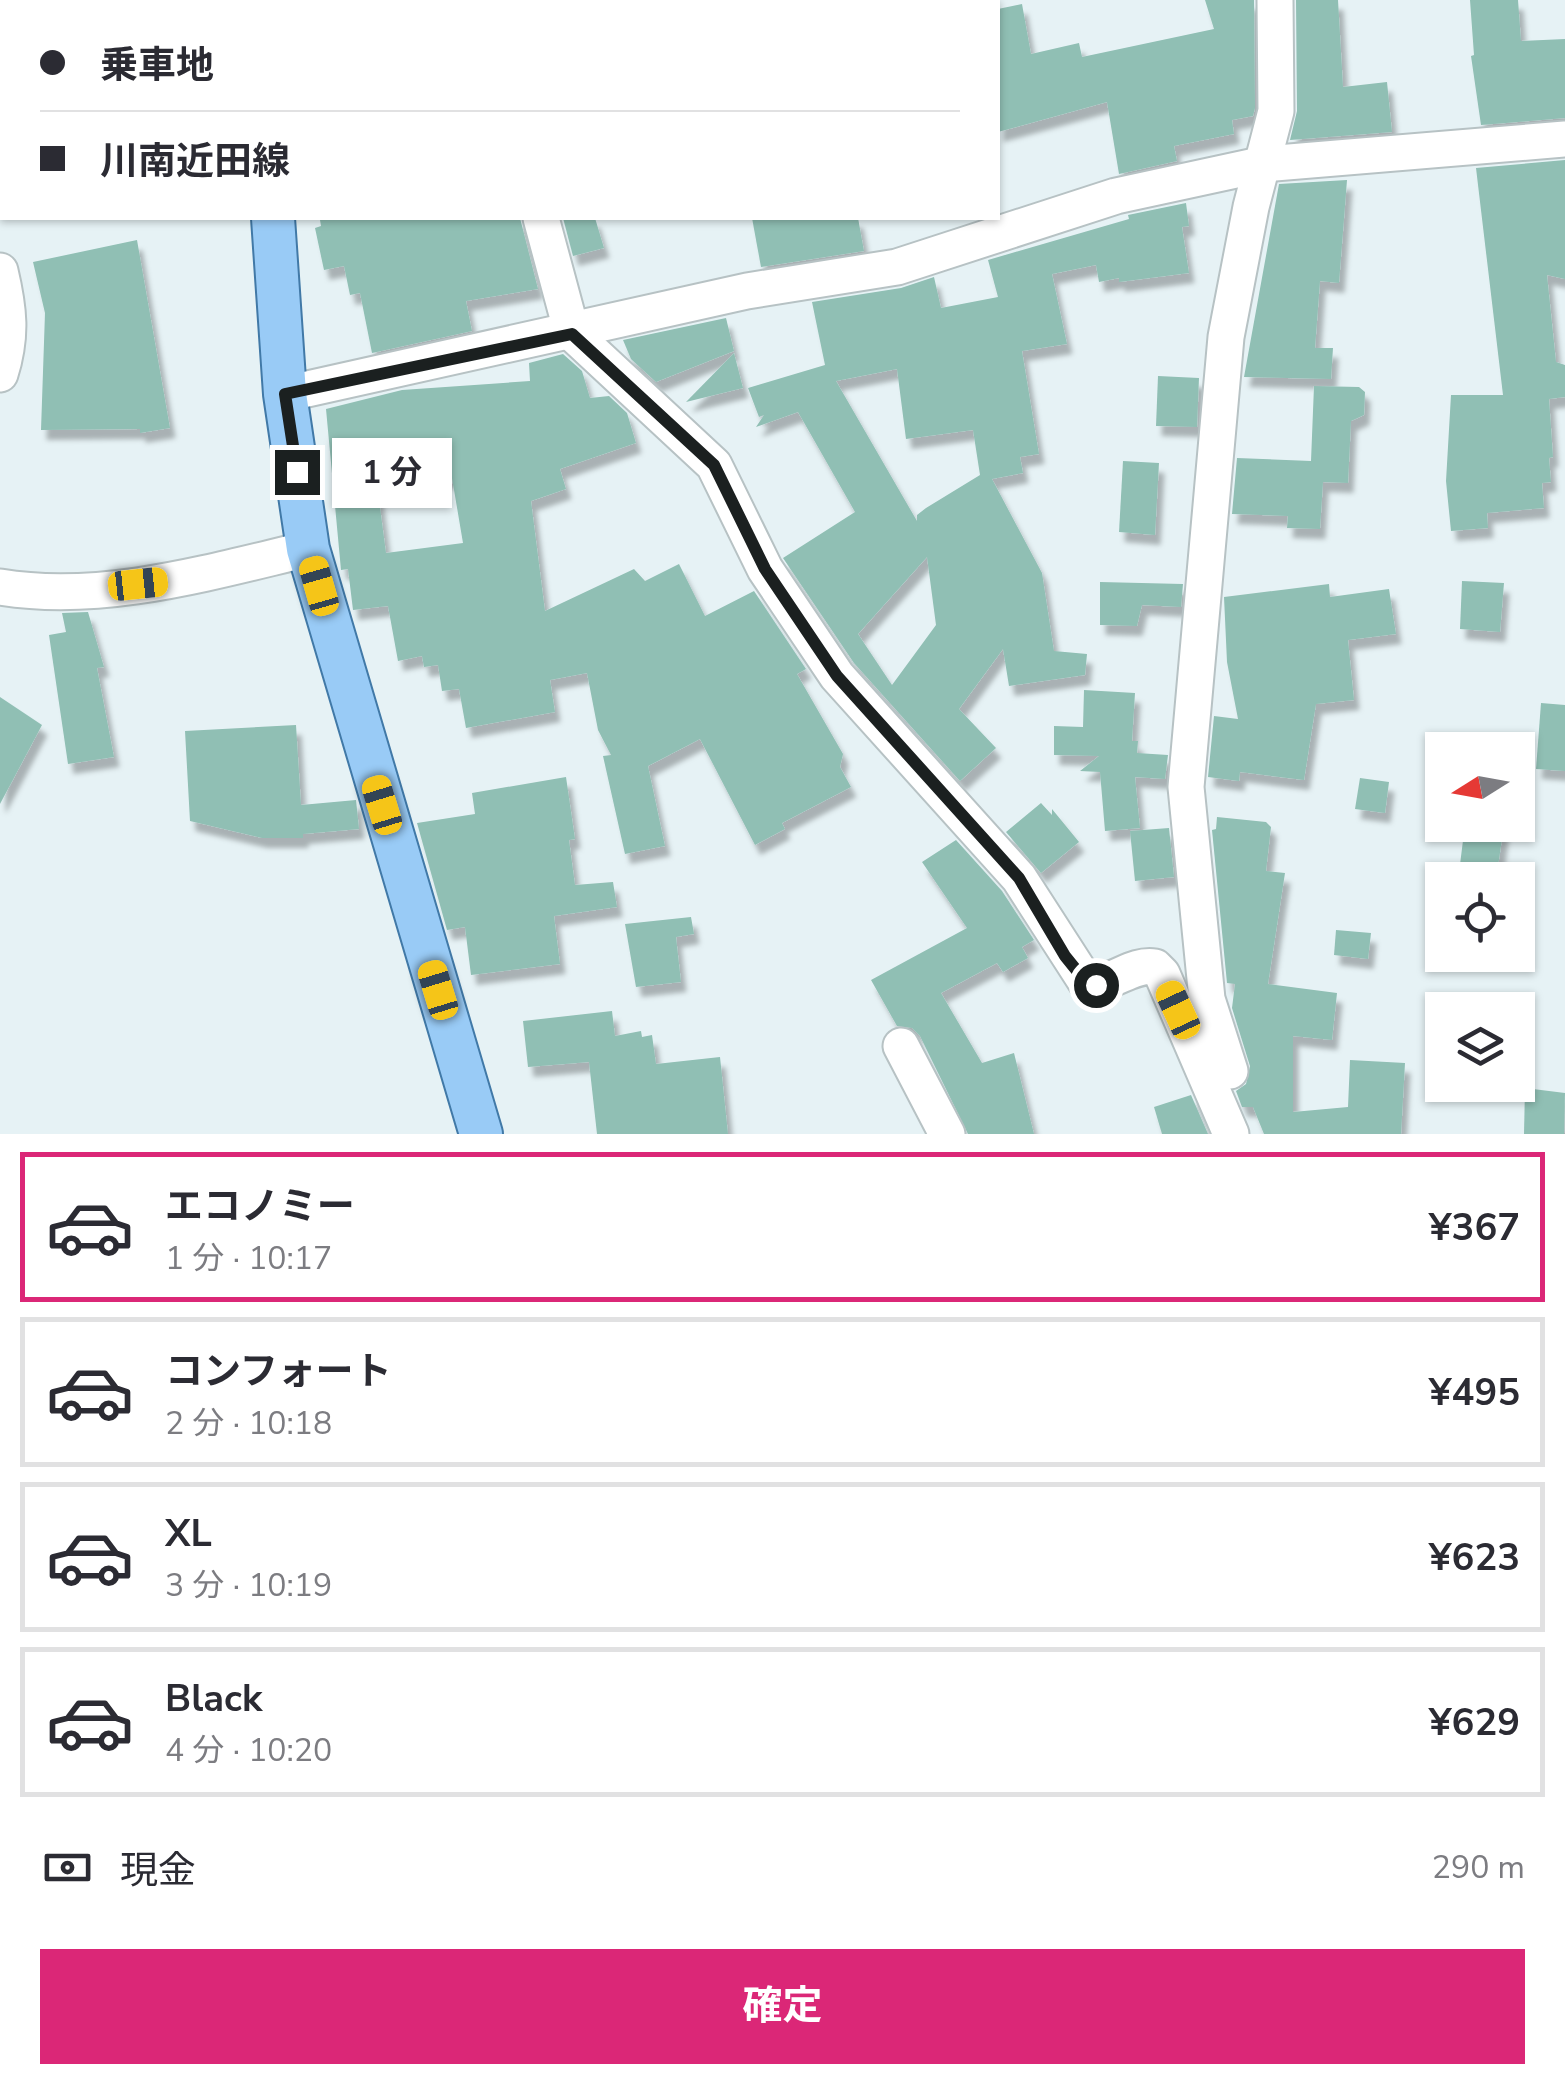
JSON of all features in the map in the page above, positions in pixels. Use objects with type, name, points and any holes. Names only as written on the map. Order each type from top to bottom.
[{"type":"main road","points":[[272,220],[285,394],[308,550],[481,1134]]},
{"type":"street","points":[[1250,1134],[1207,999],[1186,787],[1226,336],[1276,110],[1275,0]]},
{"type":"street","points":[[285,394],[572,334],[747,292],[896,267],[1116,196],[1264,164],[1565,138]]},
{"type":"street","points":[[542,220],[572,334],[714,465],[765,569],[837,676],[1019,878],[1086,982],[1096,985],[1142,964],[1156,967],[1232,1134]]},
{"type":"street","points":[[0,271],[10,310],[10,344],[0,374]]},
{"type":"street","points":[[0,587],[65,591],[174,580],[308,550]]},
{"type":"street","points":[[902,1046],[947,1134]]},
{"type":"building","points":[[1205,0],[1254,0],[1255,108],[1253,116],[1232,120],[1234,134],[1174,146],[1177,161],[1119,174],[1107,102],[1000,131],[1000,9],[1022,4],[1031,54],[1079,43],[1082,57],[1214,29]]},
{"type":"building","points":[[1296,0],[1338,0],[1343,87],[1387,82],[1392,132],[1290,140],[1297,111]]},
{"type":"building","points":[[1470,0],[1518,0],[1521,41],[1565,39],[1565,118],[1481,125],[1471,56],[1474,55]]},
{"type":"building","points":[[1565,160],[1565,279],[1547,275],[1556,362],[1565,365],[1565,397],[1549,399],[1553,457],[1549,458],[1551,482],[1542,483],[1544,508],[1487,513],[1488,528],[1451,531],[1446,481],[1451,395],[1503,395],[1476,168]]},
{"type":"building","points":[[1347,180],[1339,283],[1320,281],[1315,348],[1333,348],[1331,379],[1244,377],[1279,184]]},
{"type":"building","points":[[1186,203],[1189,226],[1182,227],[1189,273],[1099,282],[1096,265],[1052,274],[1067,344],[1022,351],[1039,454],[1020,457],[1023,473],[992,479],[1042,573],[1054,651],[1087,654],[1085,675],[1009,686],[1003,649],[959,709],[996,748],[960,781],[854,663],[783,558],[855,512],[798,412],[756,427],[764,415],[759,417],[748,388],[825,365],[812,302],[901,288],[934,277],[941,308],[998,297],[988,260],[1129,219],[1128,215]],"holes":[[[897,369],[906,439],[973,430],[980,475],[926,508],[917,515],[917,521],[836,381]],[[927,557],[936,625],[892,685],[858,634]]]},
{"type":"building","points":[[320,220],[521,220],[538,289],[466,301],[472,331],[372,353],[360,293],[350,295],[344,266],[324,270],[315,228],[321,226]]},
{"type":"building","points":[[564,220],[596,220],[604,248],[573,256]]},
{"type":"building","points":[[752,220],[858,220],[864,251],[761,267]]},
{"type":"building","points":[[137,240],[170,428],[140,433],[140,429],[41,430],[45,313],[33,262]]},
{"type":"building","points":[[726,318],[734,351],[656,382],[631,359],[623,340]]},
{"type":"building","points":[[734,353],[743,388],[686,402]]},
{"type":"building","points":[[563,354],[582,371],[590,398],[609,396],[627,413],[636,443],[560,469],[566,489],[531,501],[545,611],[634,569],[645,581],[679,564],[705,616],[754,591],[806,669],[797,674],[843,754],[840,767],[851,787],[782,823],[785,829],[755,845],[700,739],[648,766],[665,846],[625,854],[603,756],[611,755],[598,730],[587,673],[550,680],[555,712],[466,728],[459,689],[442,691],[438,665],[424,667],[422,656],[398,661],[388,606],[353,610],[348,569],[341,570],[326,409],[402,390],[530,381],[529,363]],"holes":[[[452,478],[463,543],[386,553],[378,492]]]},
{"type":"building","points":[[1158,376],[1199,378],[1197,427],[1156,426]]},
{"type":"building","points":[[1314,386],[1359,387],[1365,392],[1364,415],[1351,421],[1348,483],[1323,482],[1320,529],[1287,528],[1288,516],[1232,514],[1237,458],[1311,461]]},
{"type":"building","points":[[1123,461],[1159,463],[1155,535],[1119,532]]},
{"type":"building","points":[[1462,581],[1504,583],[1500,632],[1460,629]]},
{"type":"building","points":[[1100,582],[1183,584],[1181,607],[1142,605],[1137,626],[1100,625]]},
{"type":"building","points":[[1329,584],[1330,597],[1389,589],[1396,634],[1348,640],[1354,700],[1316,704],[1304,780],[1240,772],[1239,781],[1208,777],[1214,716],[1238,719],[1227,662],[1224,597]]},
{"type":"building","points":[[88,612],[104,667],[97,668],[114,757],[68,764],[49,635],[66,632],[62,613]]},
{"type":"building","points":[[1084,690],[1135,693],[1132,741],[1138,741],[1137,753],[1168,755],[1165,779],[1135,777],[1140,828],[1105,831],[1100,772],[1080,771],[1099,756],[1054,755],[1054,726],[1083,727]]},
{"type":"building","points":[[0,697],[42,725],[0,804]]},
{"type":"building","points":[[1541,703],[1565,705],[1565,771],[1536,769]]},
{"type":"building","points":[[296,725],[301,805],[356,800],[359,829],[303,834],[303,838],[262,838],[190,821],[185,731]]},
{"type":"building","points":[[566,777],[575,839],[569,840],[575,885],[613,882],[617,907],[554,916],[560,964],[471,975],[465,927],[447,930],[417,823],[475,814],[472,793]]},
{"type":"building","points":[[1360,778],[1389,782],[1385,813],[1355,809]]},
{"type":"building","points":[[1041,803],[1052,815],[1052,809],[1079,842],[1041,873],[1006,832]]},
{"type":"building","points":[[1217,817],[1266,822],[1271,827],[1266,871],[1285,873],[1268,984],[1337,993],[1332,1040],[1293,1036],[1293,1112],[1348,1107],[1350,1060],[1405,1063],[1401,1134],[1264,1134],[1253,1107],[1242,1107],[1236,1091],[1246,1084],[1250,1066],[1232,1008],[1235,984],[1227,983],[1212,830],[1216,829]]},
{"type":"building","points":[[1169,828],[1174,877],[1135,881],[1130,831]]},
{"type":"building","points":[[956,840],[1002,891],[1034,940],[1022,947],[1028,958],[1003,972],[997,963],[941,993],[982,1063],[1014,1053],[1034,1134],[968,1134],[920,1036],[912,1028],[897,1026],[871,980],[967,928],[922,862]]},
{"type":"building","points":[[1463,842],[1502,842],[1499,862],[1460,862]]},
{"type":"building","points":[[691,917],[694,934],[676,937],[681,982],[636,987],[625,924]]},
{"type":"building","points":[[1336,930],[1371,933],[1368,959],[1334,955]]},
{"type":"building","points":[[612,1011],[615,1036],[641,1031],[642,1037],[652,1035],[656,1064],[720,1057],[728,1134],[597,1134],[589,1062],[528,1067],[523,1021]]},
{"type":"building","points":[[1535,1089],[1565,1093],[1564,1134],[1524,1134],[1525,1102],[1535,1102]]},
{"type":"building","points":[[1191,1095],[1208,1134],[1162,1134],[1154,1107]]},
{"type":"route","points":[[297,472],[285,394],[572,334],[714,465],[765,569],[837,676],[915,768],[1019,878],[1065,956],[1086,982],[1096,985]]}]
